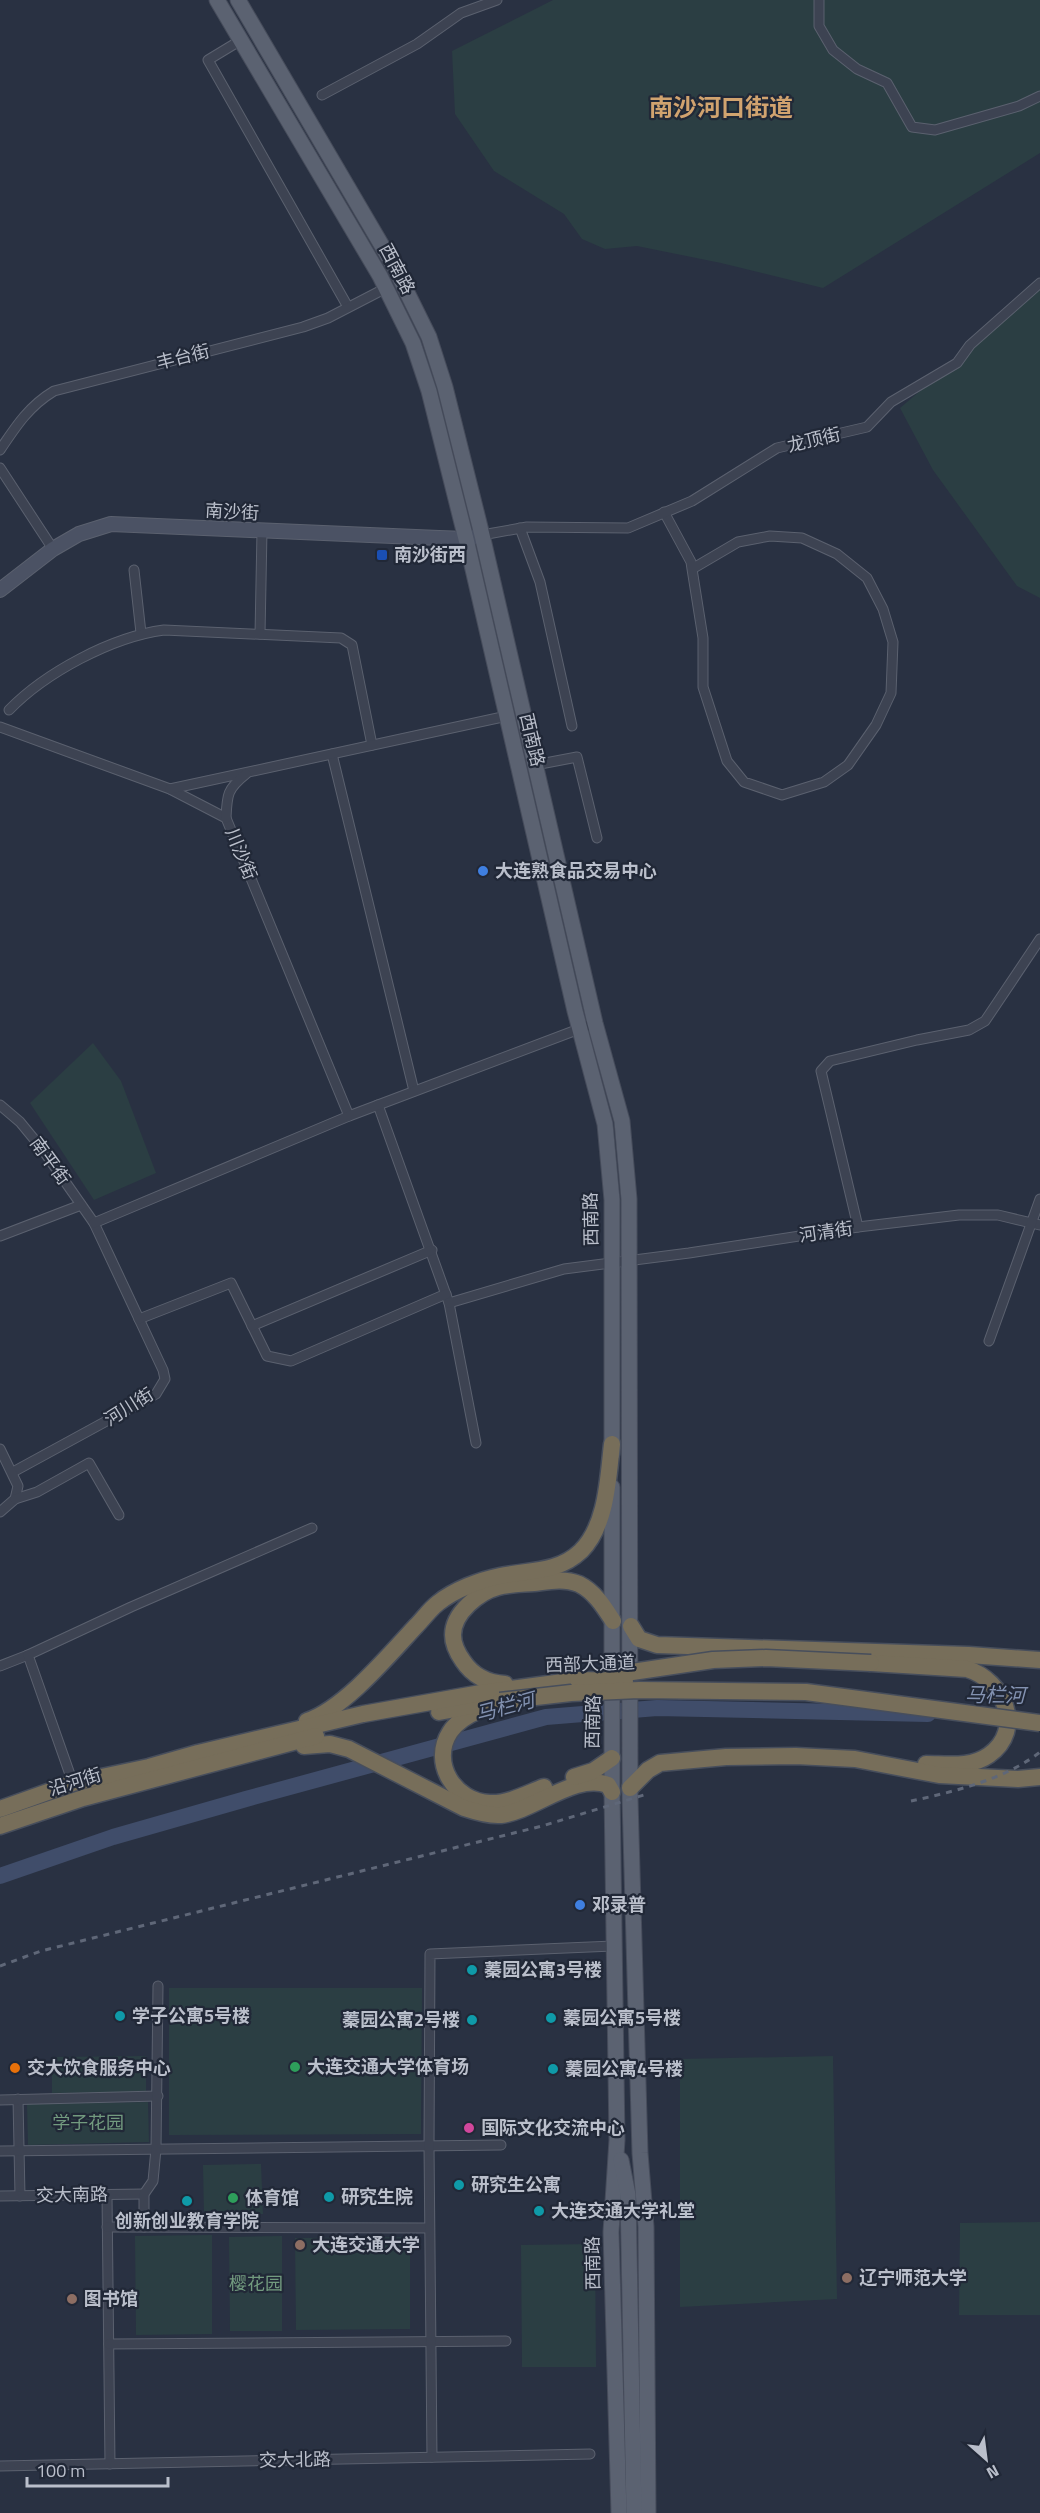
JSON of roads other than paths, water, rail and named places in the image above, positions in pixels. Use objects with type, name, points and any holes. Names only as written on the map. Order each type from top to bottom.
[{"type":"highway","points":[[198,1753],[313,1719],[348,1695],[437,1603],[462,1589],[499,1576],[537,1572],[562,1564],[579,1552],[590,1541],[598,1522],[612,1444]]},
{"type":"highway","points":[[533,1686],[488,1682],[471,1672],[457,1651],[453,1635],[457,1621],[466,1608],[482,1593],[498,1587],[567,1580],[582,1585],[598,1599],[613,1621]]},
{"type":"highway","points":[[631,1626],[639,1639],[657,1645],[969,1655],[1040,1660]]},
{"type":"highway","points":[[578,1680],[713,1660],[755,1658],[967,1669],[982,1673],[1000,1692],[1005,1703],[1007,1723],[1005,1735],[998,1748],[987,1756],[967,1764],[889,1766]]},
{"type":"highway","name":"西部大通道","points":[[155,1772],[198,1753],[363,1714],[578,1680],[806,1682],[1040,1713]]},
{"type":"highway","name":"西部大通道","points":[[155,1772],[217,1762],[365,1724],[500,1701],[571,1693],[639,1690],[806,1692],[1040,1723]]},
{"type":"highway","points":[[500,1701],[465,1716],[451,1730],[443,1755],[451,1783],[459,1792],[480,1802],[504,1801],[593,1770],[612,1754]]},
{"type":"highway","points":[[217,1762],[312,1745],[330,1744],[349,1749],[464,1808],[501,1815],[592,1780],[608,1785],[612,1792]]},
{"type":"highway","points":[[630,1788],[648,1770],[660,1764],[726,1757],[796,1756],[855,1760],[939,1775],[1018,1779],[1040,1777]]},
{"type":"highway","name":"沿河街","points":[[0,1809],[73,1783],[155,1772]]},
{"type":"highway","name":"沿河街","points":[[0,1826],[155,1772]]},
{"type":"main road","name":"西南路","points":[[217,0],[386,288],[413,343],[429,391],[466,539],[579,1029],[605,1124],[612,1200],[612,1792],[617,2140],[611,2232],[619,2513]]},
{"type":"main road","name":"西南路","points":[[238,0],[395,268],[429,337],[445,387],[482,535],[595,1023],[622,1121],[630,1261],[630,1788],[639,2142],[646,2227],[648,2513]]},
{"type":"main road","points":[[617,2140],[628,2195]]},
{"type":"main road","points":[[628,2195],[639,2142]]},
{"type":"main road","name":"西南路","points":[[628,2195],[634,2513]]},
{"type":"street","points":[[322,95],[417,44],[461,13],[496,0]]},
{"type":"street","points":[[819,0],[819,26],[833,50],[857,69],[887,83],[912,127],[935,130],[1019,106],[1040,96]]},
{"type":"street","points":[[241,40],[208,60],[348,307]]},
{"type":"street","name":"龙顶街","points":[[482,535],[520,528],[628,528],[692,501],[777,448],[867,427],[891,402],[957,363],[970,345],[1040,283]]},
{"type":"street","name":"丰台街","points":[[0,450],[21,418],[37,401],[54,391],[303,327],[386,288]]},
{"type":"street","points":[[0,468],[53,549]]},
{"type":"street","points":[[664,512],[691,562],[692,569],[703,638],[703,687],[727,761],[744,782],[782,795],[824,782],[848,765],[876,725],[891,693],[893,642],[883,609],[867,578],[837,554],[802,538],[770,536],[738,542],[692,569]]},
{"type":"street","name":"南沙街","points":[[0,590],[53,549],[79,534],[111,524],[466,539],[482,535]]},
{"type":"street","points":[[520,528],[540,582],[572,726]]},
{"type":"street","points":[[260,634],[262,531]]},
{"type":"street","points":[[134,570],[141,633]]},
{"type":"street","points":[[9,710],[26,692],[74,663],[141,633],[164,630],[341,638],[352,645],[372,745]]},
{"type":"street","points":[[170,789],[507,716]]},
{"type":"street","name":"川沙街","points":[[0,727],[170,789],[226,818],[349,1116]]},
{"type":"street","points":[[332,754],[414,1092]]},
{"type":"street","points":[[535,765],[577,757],[597,838]]},
{"type":"street","points":[[226,818],[227,794],[233,784],[248,772]]},
{"type":"street","points":[[858,1227],[821,1071],[830,1061],[969,1030],[985,1021],[1040,939]]},
{"type":"street","points":[[1026,958],[1040,951]]},
{"type":"street","points":[[94,1222],[349,1116],[595,1023]]},
{"type":"street","name":"南平街","points":[[0,1105],[20,1122],[43,1150],[94,1222]]},
{"type":"street","points":[[378,1105],[432,1250],[447,1299],[476,1443]]},
{"type":"street","points":[[989,1341],[1036,1224],[1040,1199]]},
{"type":"street","points":[[0,1236],[81,1205]]},
{"type":"street","name":"河清街","points":[[252,1326],[267,1356],[291,1361],[447,1299],[564,1269],[959,1215],[998,1215],[1036,1224]]},
{"type":"street","name":"河川街","points":[[13,1472],[156,1394],[165,1379],[164,1370],[94,1222]]},
{"type":"street","points":[[139,1319],[231,1283],[252,1326],[432,1250]]},
{"type":"street","points":[[0,1449],[18,1486],[15,1499]]},
{"type":"street","points":[[0,1512],[15,1499],[37,1492],[89,1463],[119,1515]]},
{"type":"street","points":[[0,1666],[131,1606],[312,1528]]},
{"type":"street","points":[[28,1655],[73,1783]]},
{"type":"street","points":[[432,2457],[429,2228],[430,1953],[614,1946]]},
{"type":"street","points":[[144,2227],[144,2194],[153,2181],[156,2149],[158,1986]]},
{"type":"street","points":[[0,2100],[158,2096]]},
{"type":"street","points":[[18,2099],[20,2196]]},
{"type":"street","points":[[0,2151],[501,2145]]},
{"type":"street","name":"交大南路","points":[[0,2196],[144,2194]]},
{"type":"street","points":[[107,2195],[110,2463]]},
{"type":"street","points":[[107,2227],[429,2228]]},
{"type":"street","points":[[109,2344],[506,2341]]},
{"type":"street","name":"交大北路","points":[[0,2466],[590,2454]]},
{"type":"waterway","name":"马栏河","points":[[0,1876],[113,1837],[546,1717],[657,1708],[928,1714]]},
{"type":"railway","points":[[911,1801],[961,1789],[995,1777],[1040,1752]]},
{"type":"railway","points":[[0,1966],[41,1951],[542,1826],[644,1795]]},
{"type":"place","name":"南沙街西","points":[[382,555]]},
{"type":"place","name":"大连熟食品交易中心","points":[[483,871]]},
{"type":"place","name":"邓录普","points":[[580,1905]]},
{"type":"place","name":"蓁园公寓3号楼","points":[[472,1970]]},
{"type":"place","name":"学子公寓5号楼","points":[[120,2016]]},
{"type":"place","name":"蓁园公寓5号楼","points":[[551,2018]]},
{"type":"place","name":"蓁园公寓2号楼","points":[[472,2020]]},
{"type":"place","name":"大连交通大学体育场","points":[[295,2067]]},
{"type":"place","name":"交大饮食服务中心","points":[[15,2068]]},
{"type":"place","name":"蓁园公寓4号楼","points":[[553,2069]]},
{"type":"place","name":"国际文化交流中心","points":[[469,2128]]},
{"type":"place","name":"研究生公寓","points":[[459,2185]]},
{"type":"place","name":"研究生院","points":[[329,2197]]},
{"type":"place","name":"体育馆","points":[[233,2198]]},
{"type":"place","name":"创新创业教育学院","points":[[187,2201]]},
{"type":"place","name":"大连交通大学礼堂","points":[[539,2211]]},
{"type":"place","name":"大连交通大学","points":[[300,2245]]},
{"type":"place","name":"辽宁师范大学","points":[[847,2278]]},
{"type":"place","name":"图书馆","points":[[72,2299]]},
{"type":"district","name":"南沙河口街道","points":[[721,108]]},
{"type":"park label","name":"学子花园","points":[[88,2123]]},
{"type":"park label","name":"樱花园","points":[[256,2284]]}]
